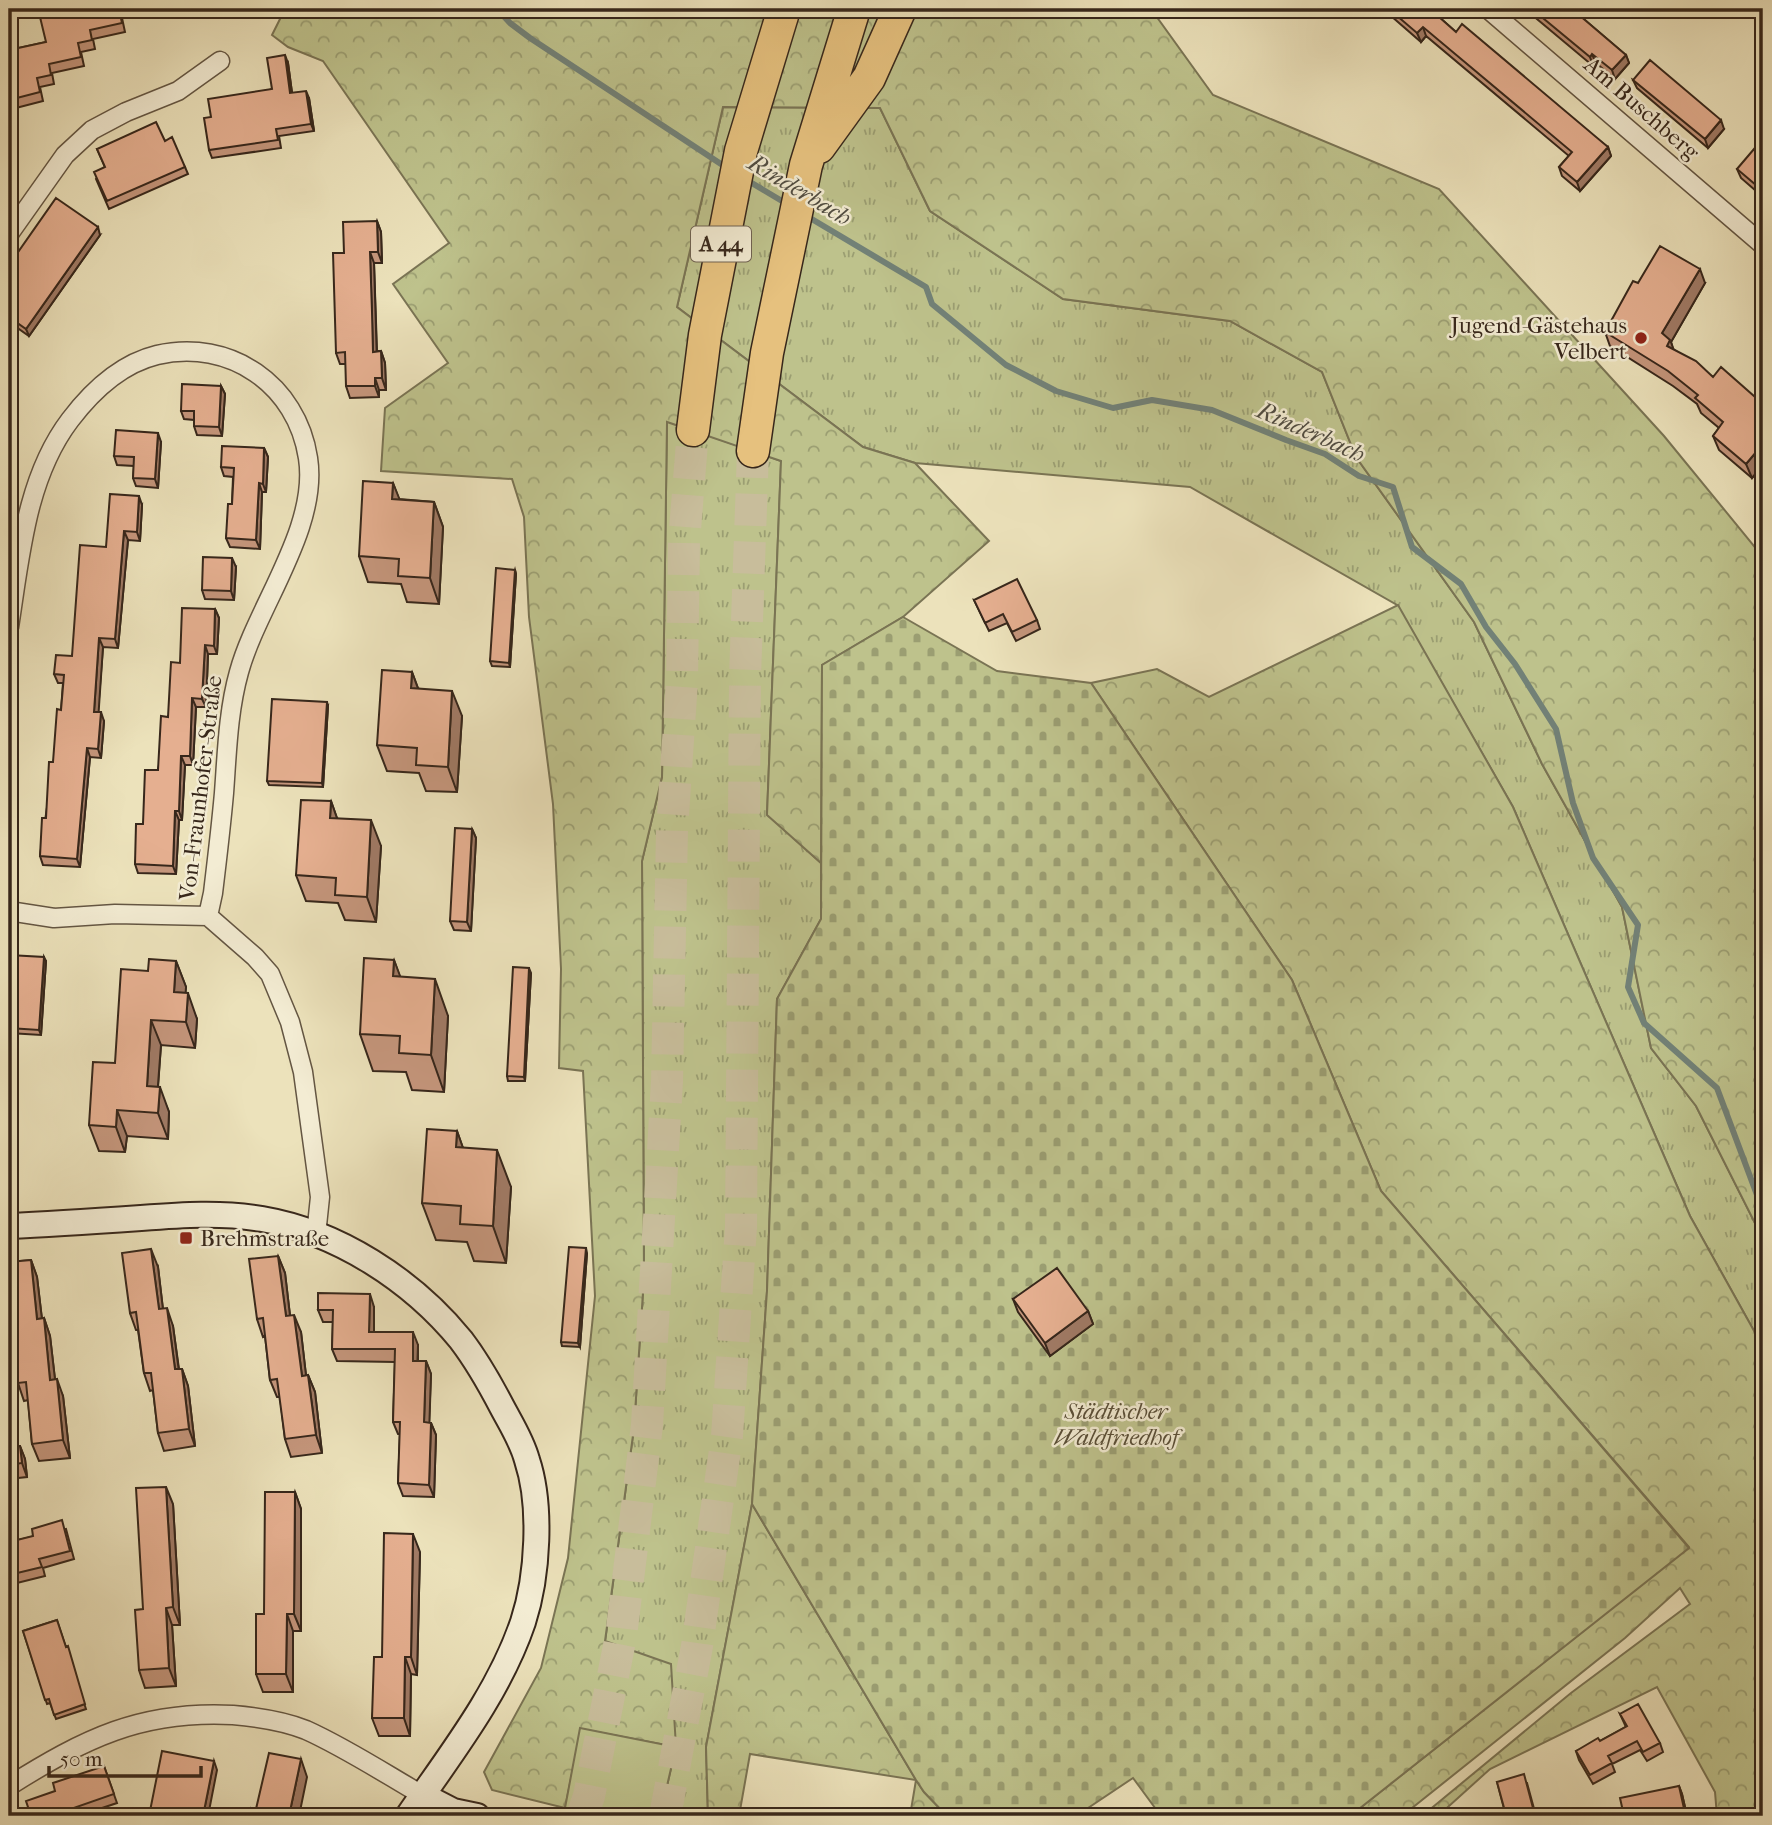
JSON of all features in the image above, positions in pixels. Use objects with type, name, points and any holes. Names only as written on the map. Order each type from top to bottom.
[{"type":"highway","name":"A 44","points":[[693,430],[705,335],[741,151],[784,9]]},
{"type":"highway","points":[[752,451],[767,353],[806,165],[854,9]]},
{"type":"highway","points":[[806,165],[869,78],[900,9]]},
{"type":"street","name":"Am Buschberg","points":[[1488,9],[1763,245]]},
{"type":"street","points":[[9,234],[65,155],[92,130],[126,112],[178,91],[220,61]]},
{"type":"street","name":"Von-Fraunhofer-Straße","points":[[9,627],[23,541],[47,457],[68,422],[94,392],[130,366],[155,356],[180,351],[240,363],[267,379],[295,415],[308,458],[308,483],[304,509],[294,540],[249,639],[238,675],[228,733],[213,893],[208,916]]},
{"type":"street","points":[[9,911],[54,918],[115,914],[208,916],[239,942],[270,974],[289,1021],[303,1072],[320,1197],[316,1234]]},
{"type":"street","points":[[9,1226],[208,1213],[263,1219],[316,1234],[348,1248],[408,1288],[460,1339],[481,1369],[514,1429],[527,1460],[535,1514],[534,1567],[524,1620],[498,1680],[408,1816]]},
{"type":"street","points":[[9,1786],[73,1747],[107,1732],[179,1716],[254,1717],[303,1729],[453,1811],[478,1816]]},
{"type":"green space","points":[[285,9],[1151,9],[1213,95],[1439,189],[1664,436],[1763,557],[1763,1239],[1696,1106],[1651,1048],[1622,907],[1542,764],[1474,622],[1356,457],[1322,372],[1230,321],[1063,299],[930,211],[880,108],[723,107],[677,307],[863,447],[915,463],[989,541],[903,617],[822,665],[821,863],[767,815],[781,461],[667,422],[662,777],[642,861],[644,1277],[634,1428],[605,1641],[671,1664],[676,1747],[581,1729],[565,1808],[492,1790],[484,1772],[541,1668],[568,1558],[595,1296],[583,1071],[559,1068],[561,969],[553,804],[529,617],[524,517],[512,479],[381,471],[385,408],[448,363],[393,284],[449,243],[323,61],[288,47],[272,35]]},
{"type":"green space","points":[[723,107],[880,108],[930,211],[1063,299],[1230,321],[1322,372],[1356,457],[1474,622],[1542,764],[1622,907],[1651,1048],[1696,1106],[1763,1239],[1763,1347],[1690,1216],[1513,807],[1397,605],[1190,487],[915,463],[863,447],[677,307]]},
{"type":"green space","points":[[667,421],[781,461],[767,814],[821,863],[821,919],[777,999],[767,1291],[752,1504],[706,1747],[708,1816],[660,1816],[676,1747],[605,1642],[634,1428],[644,1277],[642,861],[662,777]]},
{"type":"green space","points":[[1398,605],[1513,807],[1690,1216],[1763,1347],[1763,1816],[1717,1816],[1715,1792],[1657,1687],[1490,1769],[1438,1816],[1422,1816],[1571,1693],[1690,1604],[1680,1588],[1625,1638],[1402,1816],[1350,1816],[1689,1547],[1381,1191],[1292,980],[1091,683],[1157,669],[1209,697]]},
{"type":"green space","name":"Städtischer Waldfriedhof","points":[[903,617],[997,671],[1091,683],[1292,980],[1381,1191],[1689,1548],[1350,1816],[1161,1816],[1133,1778],[1076,1816],[947,1816],[916,1780],[752,1504],[767,1291],[777,999],[821,919],[822,665]]},
{"type":"green space","points":[[752,1504],[916,1780],[750,1754],[739,1816],[708,1816],[706,1747]]},
{"type":"green space","points":[[580,1728],[676,1747],[660,1816],[613,1816],[565,1808]]},
{"type":"green space","points":[[916,1780],[924,1792],[947,1816],[910,1816]]},
{"type":"building","points":[[77,9],[119,9],[122,23],[90,30],[92,40],[78,43],[81,57],[49,64],[51,75],[37,78],[40,92],[9,100],[9,50],[46,42],[40,17]]},
{"type":"building","points":[[1389,9],[1430,9],[1456,32],[1462,24],[1608,147],[1577,182],[1559,167],[1572,152],[1423,27],[1417,33]]},
{"type":"building","points":[[1532,9],[1572,9],[1626,55],[1612,70],[1592,54],[1590,57]]},
{"type":"building","points":[[285,55],[290,93],[306,91],[311,124],[276,129],[278,140],[209,150],[204,118],[211,117],[208,99],[272,89],[267,58]]},
{"type":"building","points":[[1650,60],[1721,120],[1705,139],[1633,80]]},
{"type":"building","points":[[156,122],[165,141],[172,137],[185,167],[107,201],[94,172],[105,167],[97,149]]},
{"type":"building","points":[[1754,149],[1763,157],[1763,191],[1737,169]]},
{"type":"building","points":[[56,198],[98,227],[26,329],[9,317],[9,265]]},
{"type":"building","points":[[377,221],[378,252],[370,252],[373,352],[381,351],[382,378],[375,378],[375,386],[346,386],[345,352],[336,353],[333,253],[344,253],[343,222]]},
{"type":"building","points":[[1660,246],[1700,269],[1662,333],[1670,340],[1667,346],[1696,361],[1713,377],[1721,367],[1763,404],[1763,444],[1746,464],[1713,436],[1723,422],[1695,398],[1698,395],[1668,371],[1605,332],[1633,281],[1638,283]]},
{"type":"building","points":[[182,384],[221,386],[219,427],[194,426],[194,411],[181,411]]},
{"type":"building","points":[[116,430],[158,433],[155,479],[133,478],[134,457],[114,456]]},
{"type":"building","points":[[222,446],[264,448],[263,484],[259,483],[256,540],[226,538],[228,504],[232,504],[234,468],[221,467]]},
{"type":"building","points":[[363,481],[393,483],[392,499],[434,502],[430,578],[398,576],[399,559],[359,556]]},
{"type":"building","points":[[110,494],[139,496],[137,532],[124,531],[115,639],[99,638],[94,712],[101,712],[98,749],[87,748],[77,859],[40,856],[42,818],[46,818],[49,762],[53,762],[57,709],[61,710],[64,675],[54,674],[56,655],[72,656],[80,545],[106,547]]},
{"type":"building","points":[[203,557],[232,558],[231,591],[202,590]]},
{"type":"building","points":[[496,568],[515,570],[509,663],[490,661]]},
{"type":"building","points":[[1017,579],[1037,620],[1012,632],[1003,614],[985,623],[974,600]]},
{"type":"building","points":[[182,608],[215,609],[214,646],[205,645],[202,699],[192,698],[190,756],[181,756],[173,866],[135,864],[136,824],[143,824],[145,770],[158,770],[161,716],[168,717],[171,662],[180,663]]},
{"type":"building","points":[[382,670],[412,672],[411,688],[452,691],[448,767],[416,765],[417,748],[377,745]]},
{"type":"building","points":[[272,699],[327,702],[322,783],[267,781]]},
{"type":"building","points":[[301,800],[331,801],[330,818],[371,820],[367,897],[335,895],[336,878],[296,875]]},
{"type":"building","points":[[455,828],[472,829],[467,922],[450,921]]},
{"type":"building","points":[[9,955],[44,957],[39,1030],[9,1028]]},
{"type":"building","points":[[364,958],[394,960],[393,976],[435,979],[431,1055],[399,1053],[400,1036],[360,1034]]},
{"type":"building","points":[[149,959],[176,961],[174,992],[188,993],[186,1022],[151,1020],[147,1086],[160,1087],[158,1113],[117,1110],[116,1127],[89,1125],[93,1062],[115,1063],[121,969],[148,971]]},
{"type":"building","points":[[513,967],[529,968],[524,1077],[507,1076]]},
{"type":"building","points":[[427,1129],[457,1131],[456,1147],[497,1150],[493,1226],[460,1224],[461,1206],[422,1203]]},
{"type":"building","points":[[569,1247],[586,1248],[578,1343],[561,1342]]},
{"type":"building","points":[[151,1249],[159,1309],[167,1308],[175,1369],[182,1369],[189,1429],[158,1433],[151,1373],[144,1373],[136,1312],[130,1313],[122,1253]]},
{"type":"building","points":[[278,1256],[286,1316],[294,1315],[302,1376],[308,1375],[316,1435],[285,1439],[277,1379],[270,1380],[263,1318],[257,1319],[249,1259]]},
{"type":"building","points":[[31,1260],[37,1319],[44,1318],[50,1380],[57,1379],[63,1440],[32,1444],[26,1382],[18,1383],[12,1322],[9,1322],[9,1262]]},
{"type":"building","points":[[1057,1268],[1088,1311],[1045,1343],[1013,1299]]},
{"type":"building","points":[[318,1293],[370,1294],[369,1332],[413,1332],[413,1361],[426,1361],[424,1422],[431,1423],[429,1485],[398,1483],[400,1422],[393,1422],[395,1349],[332,1349],[333,1310],[318,1310]]},
{"type":"building","points":[[20,1446],[22,1463],[9,1465],[9,1447]]},
{"type":"building","points":[[166,1487],[173,1607],[166,1608],[169,1668],[139,1670],[135,1610],[143,1609],[136,1488]]},
{"type":"building","points":[[265,1492],[295,1492],[294,1614],[287,1614],[286,1674],[256,1674],[256,1614],[264,1614]]},
{"type":"building","points":[[62,1520],[70,1551],[39,1559],[42,1567],[9,1575],[9,1542],[33,1536],[32,1529]]},
{"type":"building","points":[[384,1533],[413,1534],[411,1657],[405,1657],[404,1718],[372,1718],[374,1657],[382,1657]]},
{"type":"building","points":[[57,1620],[66,1647],[68,1646],[85,1704],[54,1715],[49,1699],[45,1700],[23,1631]]},
{"type":"building","points":[[1638,1704],[1660,1743],[1643,1752],[1637,1741],[1608,1756],[1612,1763],[1590,1775],[1576,1751],[1627,1726],[1620,1714]]},
{"type":"building","points":[[162,1751],[214,1761],[203,1816],[149,1816]]},
{"type":"building","points":[[269,1753],[301,1759],[289,1816],[249,1816],[251,1808],[256,1809]]},
{"type":"building","points":[[104,1766],[114,1794],[62,1812],[64,1816],[31,1816],[26,1801],[55,1791],[53,1783]]},
{"type":"building","points":[[1524,1774],[1533,1808],[1506,1815],[1497,1782]]},
{"type":"building","points":[[1679,1786],[1685,1813],[1671,1816],[1624,1816],[1620,1798]]},
{"type":"building","points":[[1468,1809],[1474,1816],[1460,1816]]},
{"type":"waterway","name":"Rinderbach","points":[[497,9],[530,38],[727,168]]},
{"type":"waterway","name":"Rinderbach","points":[[745,179],[787,204]]},
{"type":"waterway","name":"Rinderbach","points":[[805,215],[926,287],[932,304],[1006,365],[1056,391],[1113,408],[1152,400],[1212,410],[1325,454],[1359,476],[1393,487],[1412,547],[1461,584],[1486,627],[1515,664],[1556,729],[1573,803],[1593,858],[1638,925],[1628,987],[1644,1023],[1717,1088],[1763,1211]]},
{"type":"tunnel","points":[[582,1816],[589,1796],[621,1636],[647,1425],[667,1081],[672,830],[682,681],[684,542],[693,430]]},
{"type":"tunnel","points":[[665,1816],[697,1646],[727,1436],[741,1227],[745,677],[753,451]]},
{"type":"place","name":"Jugend-Gästehaus Velbert","points":[[1641,338]]},
{"type":"place","name":"Brehmstraße","points":[[186,1238]]}]
